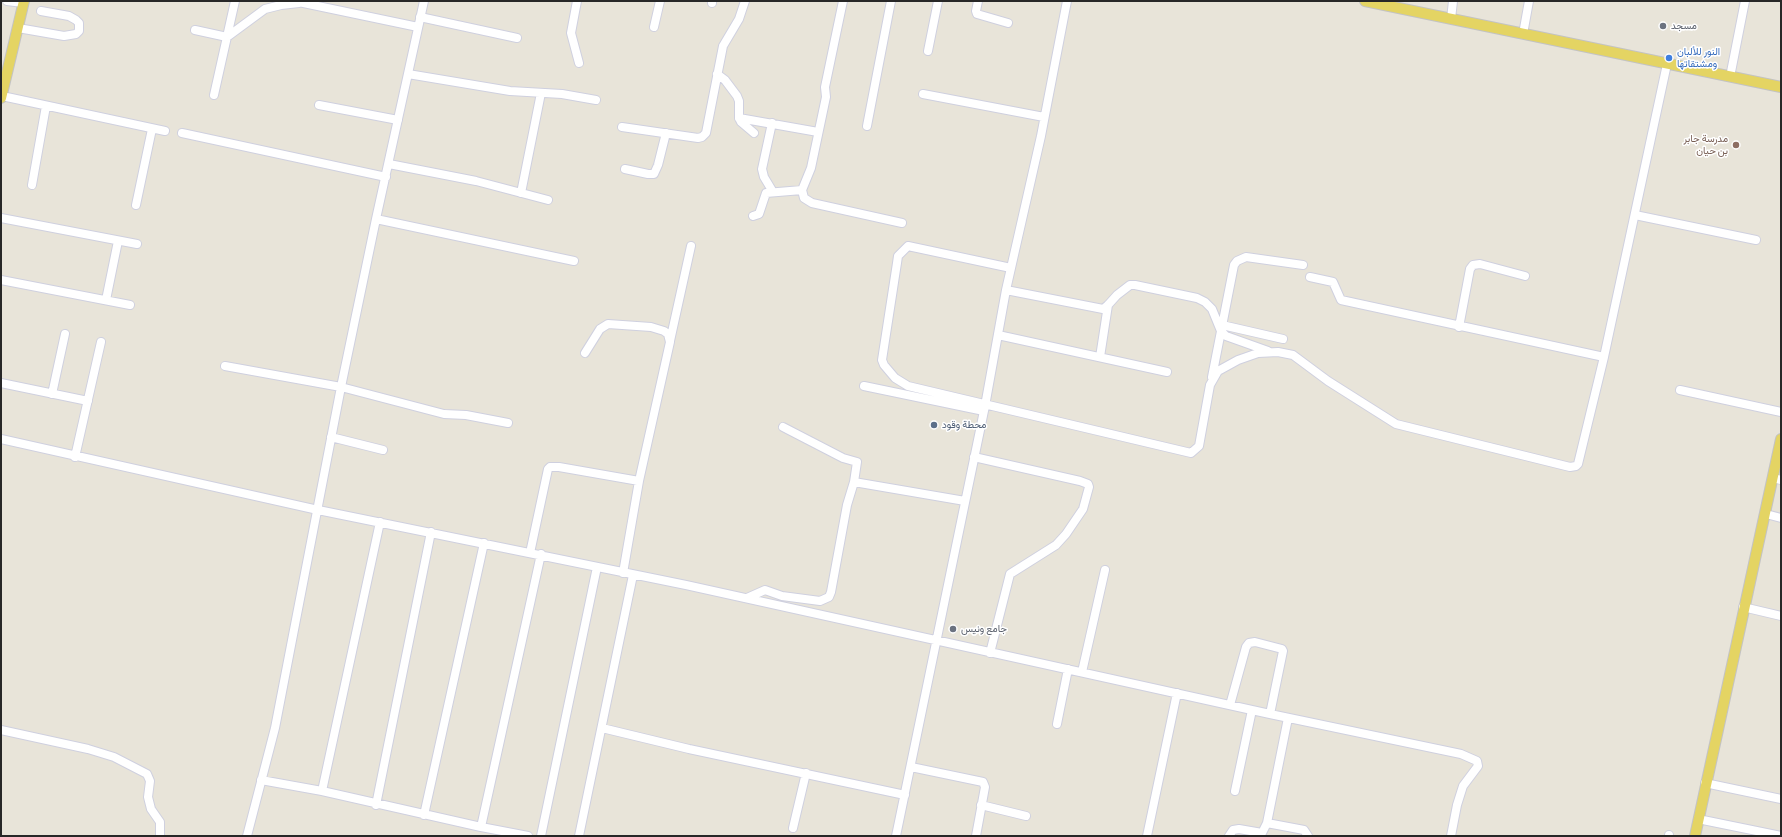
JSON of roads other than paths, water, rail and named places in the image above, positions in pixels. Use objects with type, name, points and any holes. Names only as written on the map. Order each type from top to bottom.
[{"type":"main road","points":[[1365,1],[1781,87]]},
{"type":"main road","points":[[1,95],[24,2]]},
{"type":"main road","points":[[1695,836],[1743,607],[1766,514],[1777,479],[1781,439]]},
{"type":"street","points":[[7,1],[24,2]]},
{"type":"street","points":[[214,95],[234,1]]},
{"type":"street","points":[[294,1],[418,27]]},
{"type":"street","points":[[246,836],[254,801],[275,728],[341,387],[376,218],[424,1]]},
{"type":"street","points":[[577,1],[571,33],[579,63]]},
{"type":"street","points":[[654,27],[660,1]]},
{"type":"street","points":[[622,127],[698,138],[702,137],[706,133],[724,46],[739,19],[745,1]]},
{"type":"street","points":[[843,1],[818,132],[810,168],[802,190],[804,198],[812,203],[902,223]]},
{"type":"street","points":[[867,126],[891,1]]},
{"type":"street","points":[[928,50],[938,1]]},
{"type":"street","points":[[978,1],[976,11],[977,14],[1008,23]]},
{"type":"street","points":[[896,836],[984,408],[1006,290],[1044,117],[1067,1]]},
{"type":"street","points":[[1451,19],[1453,1]]},
{"type":"street","points":[[1523,34],[1530,1]]},
{"type":"street","points":[[1730,77],[1745,1]]},
{"type":"street","points":[[195,30],[227,37],[265,9],[289,4],[304,3]]},
{"type":"street","points":[[18,28],[64,36],[76,34],[79,30],[79,23],[69,16],[41,11]]},
{"type":"street","points":[[420,17],[517,38]]},
{"type":"street","points":[[1006,290],[1103,308],[1130,285],[1197,298],[1205,302],[1212,309],[1222,328],[1232,339],[1270,352],[1292,355],[1328,381],[1396,424],[1570,467],[1578,464],[1604,357],[1667,64]]},
{"type":"street","points":[[408,74],[510,91],[575,96],[596,100]]},
{"type":"street","points":[[717,74],[725,80],[737,96],[739,101],[738,118],[754,133]]},
{"type":"street","points":[[521,193],[541,93]]},
{"type":"street","points":[[923,94],[1044,117]]},
{"type":"street","points":[[1,95],[164,131]]},
{"type":"street","points":[[319,105],[398,120]]},
{"type":"street","points":[[32,185],[46,106]]},
{"type":"street","points":[[738,118],[818,132]]},
{"type":"street","points":[[772,123],[762,169],[764,177],[774,192]]},
{"type":"street","points":[[136,205],[152,129]]},
{"type":"street","points":[[625,169],[654,174],[658,165],[666,133]]},
{"type":"street","points":[[182,134],[386,177]]},
{"type":"street","points":[[389,164],[476,182],[548,200]]},
{"type":"street","points":[[753,216],[760,214],[766,193],[802,190]]},
{"type":"street","points":[[1635,215],[1756,240]]},
{"type":"street","points":[[1,218],[137,244]]},
{"type":"street","points":[[376,218],[574,261]]},
{"type":"street","points":[[106,300],[118,241]]},
{"type":"street","points":[[623,573],[639,481],[690,246]]},
{"type":"street","points":[[984,408],[972,401],[908,386],[895,378],[883,363],[898,256],[908,246],[1011,268]]},
{"type":"street","points":[[864,386],[1069,423],[1191,452],[1199,446],[1234,264],[1241,258],[1263,258],[1303,265]]},
{"type":"street","points":[[1459,327],[1470,268],[1473,265],[1480,264],[1525,276]]},
{"type":"street","points":[[1310,277],[1333,282],[1341,300],[1459,327],[1604,357]]},
{"type":"street","points":[[1,280],[130,305]]},
{"type":"street","points":[[1100,357],[1108,305]]},
{"type":"street","points":[[585,353],[600,329],[608,324],[651,327],[664,331],[668,334],[670,342]]},
{"type":"street","points":[[1222,328],[1283,339]]},
{"type":"street","points":[[52,394],[65,334]]},
{"type":"street","points":[[998,334],[1167,372]]},
{"type":"street","points":[[75,456],[101,342]]},
{"type":"street","points":[[1210,385],[1218,371],[1224,366],[1251,356],[1270,352]]},
{"type":"street","points":[[225,366],[341,387],[444,414],[466,415],[508,423]]},
{"type":"street","points":[[1,383],[88,401]]},
{"type":"street","points":[[1680,390],[1781,412]]},
{"type":"street","points":[[747,598],[762,590],[816,602],[824,601],[829,597],[847,505],[854,482],[858,462],[843,458],[783,427]]},
{"type":"street","points":[[331,437],[382,450]]},
{"type":"street","points":[[1,439],[318,510],[541,554],[1288,718],[1461,754],[1477,761],[1478,766],[1463,786],[1450,836]]},
{"type":"street","points":[[974,457],[1080,481],[1088,484],[1089,487],[1083,509],[1056,545],[1010,574],[990,652]]},
{"type":"street","points":[[530,552],[548,469],[550,467],[558,467],[639,481]]},
{"type":"street","points":[[854,482],[965,501]]},
{"type":"street","points":[[1766,514],[1781,518]]},
{"type":"street","points":[[322,791],[380,522]]},
{"type":"street","points":[[376,805],[431,532]]},
{"type":"street","points":[[424,815],[484,543]]},
{"type":"street","points":[[481,827],[541,554]]},
{"type":"street","points":[[541,836],[597,567]]},
{"type":"street","points":[[1082,672],[1105,570]]},
{"type":"street","points":[[579,836],[632,575]]},
{"type":"street","points":[[1743,607],[1781,616]]},
{"type":"street","points":[[1230,705],[1246,647],[1249,643],[1255,642],[1283,650],[1270,714]]},
{"type":"street","points":[[1056,724],[1068,669]]},
{"type":"street","points":[[1147,836],[1177,693]]},
{"type":"street","points":[[1235,791],[1252,710]]},
{"type":"street","points":[[1229,836],[1234,830],[1262,833],[1267,823],[1288,718]]},
{"type":"street","points":[[602,728],[905,795]]},
{"type":"street","points":[[1,730],[88,749],[114,757],[147,774],[150,780],[148,797],[151,809],[160,822],[160,836]]},
{"type":"street","points":[[911,767],[983,782],[985,787],[976,836]]},
{"type":"street","points":[[793,828],[806,774]]},
{"type":"street","points":[[261,780],[322,791],[376,805],[528,836]]},
{"type":"street","points":[[1705,783],[1781,799]]},
{"type":"street","points":[[981,806],[1026,816]]},
{"type":"street","points":[[1698,819],[1781,836]]},
{"type":"street","points":[[1267,823],[1304,830],[1308,836]]},
{"type":"place","name":"مسجد","points":[[1663,26]]},
{"type":"place","name":"النور للألبان ومشتقاتها","points":[[1669,58]]},
{"type":"place","name":"مدرسة جابر بن حيان","points":[[1736,145]]},
{"type":"place","name":"محطة وقود","points":[[934,425]]},
{"type":"place","name":"جامع ونيس","points":[[953,629]]}]
